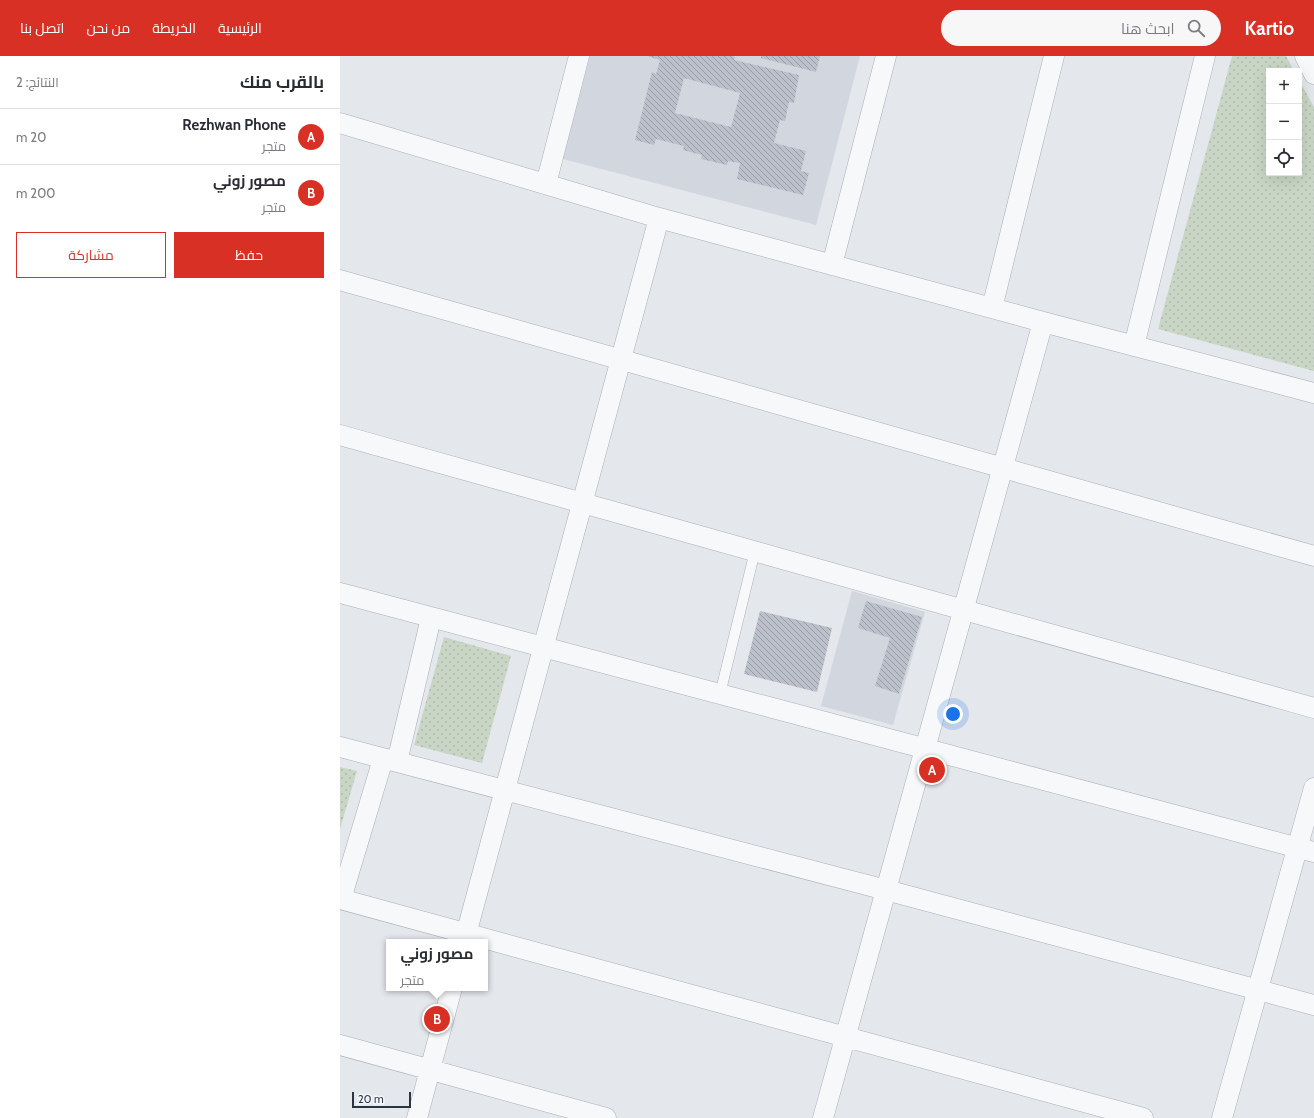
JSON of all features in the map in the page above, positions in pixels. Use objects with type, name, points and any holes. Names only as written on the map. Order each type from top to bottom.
[{"type":"street","points":[[546,184],[579,56]]},
{"type":"street","points":[[832,265],[886,56]]},
{"type":"street","points":[[992,308],[1054,56]]},
{"type":"street","points":[[1134,346],[1205,56]]},
{"type":"street","points":[[1305,56],[1314,74]]},
{"type":"street","points":[[340,123],[659,218],[1314,393]]},
{"type":"street","points":[[431,618],[390,760],[341,899],[465,938],[659,218]]},
{"type":"street","points":[[340,280],[1314,556]]},
{"type":"street","points":[[823,1118],[1044,322]]},
{"type":"street","points":[[340,435],[1314,708]]},
{"type":"street","points":[[340,594],[1306,850]]},
{"type":"street","points":[[340,747],[886,890],[1314,1005]]},
{"type":"street","points":[[1222,1118],[1258,990],[1306,850],[1314,788]]},
{"type":"street","points":[[488,944],[845,1037],[1143,1118]]},
{"type":"street","points":[[417,1118],[451,991]]},
{"type":"street","points":[[340,1045],[606,1118]]},
{"type":"lane","points":[[720,694],[755,551]]},
{"type":"shaded area","points":[[590,56],[860,56],[816,225],[563,159]]},
{"type":"shaded area","points":[[852,591],[925,612],[893,725],[821,706]]},
{"type":"green space","points":[[1232,56],[1286,56],[1292,68],[1266,68],[1266,176],[1302,176],[1302,85],[1314,107],[1314,371],[1158,329]]},
{"type":"green space","points":[[444,637],[511,656],[482,763],[414,745]]},
{"type":"green space","points":[[340,767],[357,771],[340,829]]},
{"type":"building","points":[[647,56],[732,56],[735,57],[734,60],[799,75],[794,103],[789,102],[785,121],[780,120],[774,143],[806,151],[801,171],[809,173],[803,195],[737,179],[740,163],[728,161],[727,165],[701,159],[702,155],[683,150],[684,146],[656,139],[654,145],[635,140],[652,72],[656,74],[660,60]],"holes":[[[684,78],[740,93],[731,127],[675,113]]]},
{"type":"building","points":[[761,56],[820,56],[816,72],[761,58]]},
{"type":"building","points":[[866,601],[922,617],[899,694],[875,686],[890,638],[858,628]]},
{"type":"building","points":[[760,611],[832,628],[817,692],[744,674]]},
{"type":"place","name":"Rezhwan Phone","points":[[932,770]]},
{"type":"place","name":"مصور زوني","points":[[437,1019]]}]
